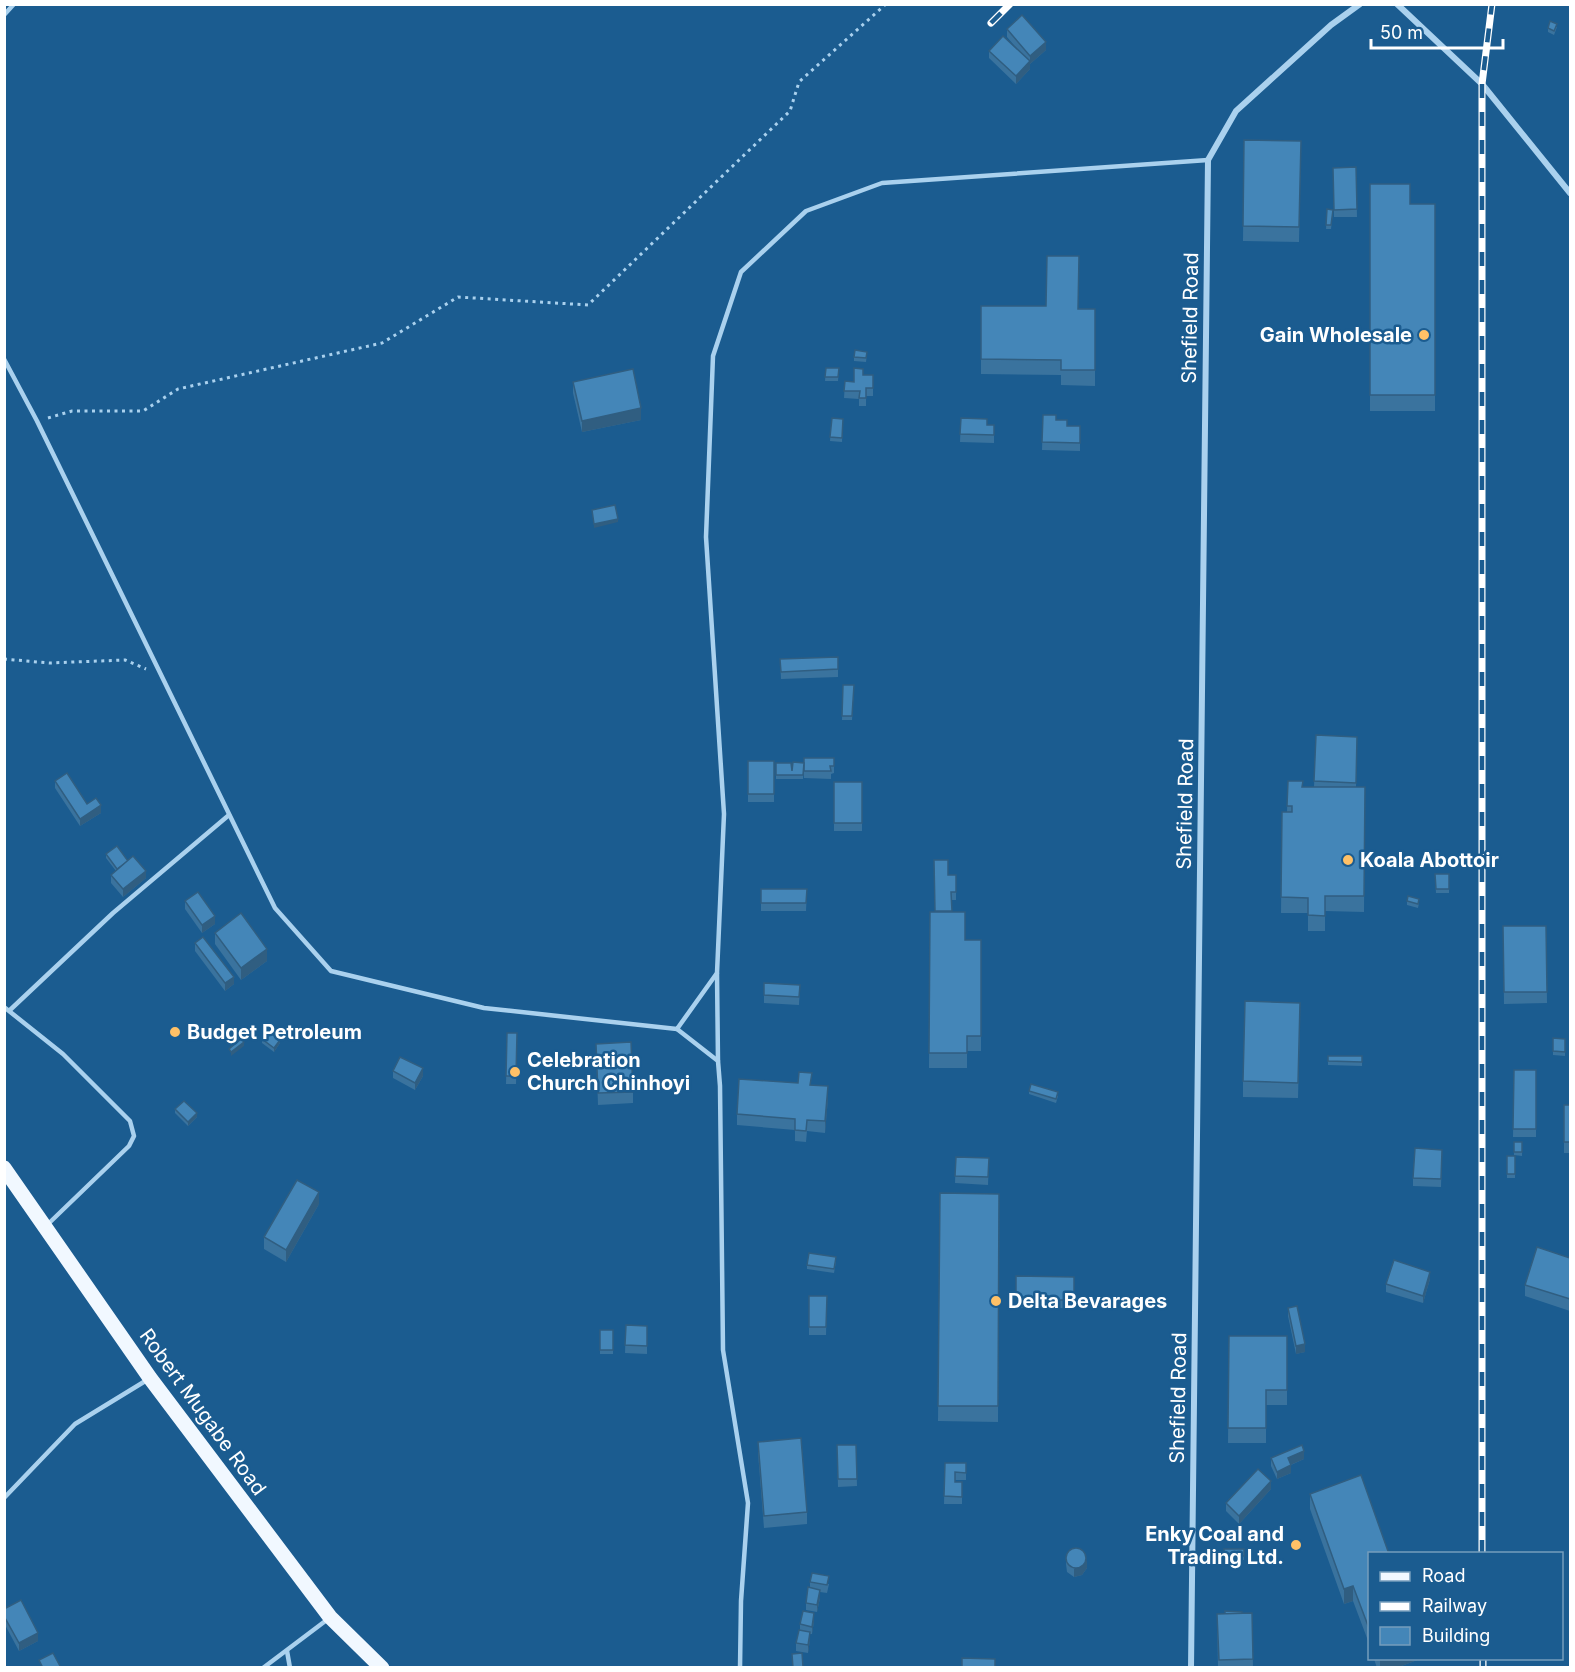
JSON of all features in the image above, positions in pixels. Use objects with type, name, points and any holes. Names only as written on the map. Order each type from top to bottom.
[{"type":"main road","name":"Robert Mugabe Road","points":[[4,1168],[150,1378],[330,1617],[382,1668]]},
{"type":"street","name":"Shefield Road","points":[[1191,1668],[1208,160],[1236,111],[1331,26],[1360,4]]},
{"type":"street","points":[[1397,4],[1482,84],[1570,193]]},
{"type":"lane","points":[[4,15],[14,4]]},
{"type":"lane","points":[[740,1668],[741,1601],[748,1503],[723,1350],[717,973],[724,814],[707,526],[713,356],[741,272],[806,212],[882,183],[1208,160]]},
{"type":"lane","points":[[4,360],[37,421],[275,908],[331,971],[484,1008],[677,1029],[718,1061]]},
{"type":"lane","points":[[10,1010],[113,913],[229,815]]},
{"type":"lane","points":[[677,1029],[717,973]]},
{"type":"lane","points":[[4,1007],[63,1054],[130,1121],[134,1136],[129,1146],[46,1226]]},
{"type":"lane","points":[[4,1498],[75,1424],[150,1378]]},
{"type":"lane","points":[[263,1668],[330,1617]]},
{"type":"lane","points":[[287,1651],[290,1668]]},
{"type":"path","points":[[37,421],[72,411],[143,411],[178,389],[382,343],[458,297],[588,305],[790,111],[799,82],[886,4]]},
{"type":"path","points":[[4,658],[49,663],[125,660],[161,675]]},
{"type":"building","points":[[1022,15],[1046,42],[1030,56],[1007,29]]},
{"type":"building","points":[[1550,21],[1557,24],[1554,31],[1548,28]]},
{"type":"building","points":[[1003,36],[1030,61],[1016,76],[989,51]]},
{"type":"building","points":[[1244,140],[1301,141],[1299,227],[1243,226]]},
{"type":"building","points":[[1356,167],[1357,209],[1334,210],[1333,168]]},
{"type":"building","points":[[1370,184],[1410,184],[1410,204],[1435,204],[1435,395],[1370,395]]},
{"type":"building","points":[[1327,209],[1333,210],[1331,225],[1326,225]]},
{"type":"building","points":[[1047,256],[1079,256],[1078,309],[1095,309],[1095,370],[1061,370],[1061,360],[981,359],[981,306],[1046,306]]},
{"type":"building","points":[[855,350],[867,352],[866,358],[854,357]]},
{"type":"building","points":[[826,368],[839,368],[838,377],[825,377]]},
{"type":"building","points":[[854,368],[863,369],[863,375],[873,375],[873,388],[866,388],[866,398],[859,398],[860,391],[844,391],[845,381],[854,382]]},
{"type":"building","points":[[633,369],[641,408],[582,421],[573,382]]},
{"type":"building","points":[[1043,415],[1056,415],[1056,420],[1067,420],[1067,426],[1080,426],[1080,443],[1042,442]]},
{"type":"building","points":[[832,418],[843,419],[842,438],[830,437]]},
{"type":"building","points":[[961,418],[987,419],[987,425],[994,425],[994,435],[960,434]]},
{"type":"building","points":[[615,505],[618,519],[594,524],[592,510]]},
{"type":"building","points":[[838,657],[838,669],[781,672],[780,659]]},
{"type":"building","points":[[843,685],[854,685],[852,716],[842,716]]},
{"type":"building","points":[[1316,735],[1357,737],[1356,783],[1314,781]]},
{"type":"building","points":[[804,758],[834,758],[834,766],[830,766],[831,771],[804,771]]},
{"type":"building","points":[[748,761],[774,761],[774,794],[748,794]]},
{"type":"building","points":[[793,762],[804,763],[803,775],[776,775],[776,763],[791,763],[792,771]]},
{"type":"building","points":[[67,773],[87,804],[96,798],[101,805],[80,819],[55,781]]},
{"type":"building","points":[[1288,781],[1303,781],[1302,787],[1365,787],[1364,896],[1325,896],[1325,916],[1308,915],[1308,898],[1281,897],[1282,812],[1292,812],[1292,806],[1287,806]]},
{"type":"building","points":[[834,782],[862,782],[862,823],[834,823]]},
{"type":"building","points":[[117,846],[128,861],[117,869],[106,854]]},
{"type":"building","points":[[133,856],[146,871],[123,889],[111,875]]},
{"type":"building","points":[[934,860],[948,860],[948,875],[956,875],[956,892],[951,892],[952,911],[935,911]]},
{"type":"building","points":[[1435,874],[1449,874],[1449,889],[1436,889]]},
{"type":"building","points":[[761,889],[807,889],[806,903],[761,903]]},
{"type":"building","points":[[198,892],[215,916],[202,925],[185,901]]},
{"type":"building","points":[[1408,896],[1419,899],[1418,904],[1407,901]]},
{"type":"building","points":[[930,912],[965,912],[965,940],[981,940],[981,1036],[967,1036],[967,1053],[929,1053]]},
{"type":"building","points":[[241,913],[267,949],[241,968],[215,933]]},
{"type":"building","points":[[1503,926],[1546,926],[1547,992],[1504,992]]},
{"type":"building","points":[[203,937],[234,977],[225,983],[195,943]]},
{"type":"building","points":[[764,983],[800,985],[799,997],[764,995]]},
{"type":"building","points":[[1245,1001],[1300,1003],[1298,1083],[1243,1081]]},
{"type":"building","points":[[268,1031],[280,1040],[274,1048],[262,1039]]},
{"type":"building","points":[[507,1033],[517,1033],[516,1076],[506,1076]]},
{"type":"building","points":[[1553,1038],[1565,1039],[1565,1052],[1553,1051]]},
{"type":"building","points":[[241,1039],[244,1042],[231,1052],[229,1049]]},
{"type":"building","points":[[631,1042],[633,1092],[598,1093],[596,1044]]},
{"type":"building","points":[[1328,1056],[1362,1056],[1362,1062],[1328,1061]]},
{"type":"building","points":[[400,1057],[423,1068],[415,1083],[393,1071]]},
{"type":"building","points":[[1514,1070],[1536,1070],[1536,1129],[1513,1129]]},
{"type":"building","points":[[799,1072],[812,1073],[810,1085],[828,1086],[825,1121],[807,1120],[806,1131],[795,1130],[795,1119],[737,1114],[739,1079],[798,1083]]},
{"type":"building","points":[[1031,1084],[1058,1092],[1056,1099],[1029,1091]]},
{"type":"building","points":[[184,1101],[197,1113],[188,1122],[175,1109]]},
{"type":"building","points":[[1564,1105],[1570,1105],[1570,1142],[1564,1142]]},
{"type":"building","points":[[1514,1142],[1522,1142],[1522,1152],[1514,1152]]},
{"type":"building","points":[[1415,1148],[1442,1150],[1441,1179],[1413,1178]]},
{"type":"building","points":[[1507,1156],[1515,1156],[1515,1174],[1507,1174]]},
{"type":"building","points":[[956,1157],[989,1158],[988,1177],[955,1176]]},
{"type":"building","points":[[297,1180],[319,1192],[286,1250],[264,1237]]},
{"type":"building","points":[[940,1193],[999,1194],[998,1406],[938,1406]]},
{"type":"building","points":[[1537,1247],[1570,1258],[1570,1299],[1525,1285]]},
{"type":"building","points":[[809,1253],[836,1257],[834,1269],[807,1265]]},
{"type":"building","points":[[1394,1260],[1430,1272],[1423,1296],[1386,1284]]},
{"type":"building","points":[[1016,1276],[1074,1277],[1074,1300],[1016,1300]]},
{"type":"building","points":[[809,1296],[827,1296],[826,1327],[809,1327]]},
{"type":"building","points":[[1297,1306],[1305,1344],[1296,1346],[1288,1308]]},
{"type":"building","points":[[626,1325],[647,1326],[647,1346],[625,1345]]},
{"type":"building","points":[[600,1330],[613,1330],[613,1350],[600,1350]]},
{"type":"building","points":[[1229,1336],[1287,1336],[1287,1390],[1266,1390],[1266,1428],[1228,1428]]},
{"type":"building","points":[[801,1438],[807,1512],[764,1516],[758,1442]]},
{"type":"building","points":[[837,1445],[856,1445],[857,1479],[838,1479]]},
{"type":"building","points":[[1302,1445],[1304,1451],[1288,1458],[1291,1465],[1277,1472],[1271,1458]]},
{"type":"building","points":[[945,1463],[966,1463],[966,1473],[955,1472],[955,1482],[962,1482],[962,1497],[944,1496]]},
{"type":"building","points":[[1258,1469],[1271,1481],[1239,1516],[1226,1503]]},
{"type":"building","points":[[1361,1475],[1388,1552],[1368,1552],[1368,1626],[1353,1586],[1344,1589],[1310,1494]]},
{"type":"building","points":[[1072,1548],[1080,1548],[1086,1554],[1086,1562],[1080,1568],[1072,1568],[1066,1562],[1066,1554]]},
{"type":"building","points":[[1224,1549],[1244,1549],[1244,1556],[1224,1556]]},
{"type":"building","points":[[812,1573],[829,1576],[827,1585],[810,1582]]},
{"type":"building","points":[[808,1587],[820,1590],[817,1605],[806,1603]]},
{"type":"building","points":[[21,1600],[38,1633],[19,1643],[4,1616],[4,1609]]},
{"type":"building","points":[[803,1611],[814,1613],[812,1627],[800,1624]]},
{"type":"building","points":[[1225,1611],[1242,1612],[1242,1614],[1225,1614]]},
{"type":"building","points":[[1252,1613],[1253,1659],[1219,1660],[1217,1614]]},
{"type":"building","points":[[799,1630],[810,1632],[808,1645],[796,1643]]},
{"type":"building","points":[[53,1653],[61,1668],[43,1668],[39,1660]]},
{"type":"building","points":[[802,1653],[803,1667],[793,1668],[792,1654]]},
{"type":"building","points":[[962,1658],[995,1659],[995,1668],[962,1668]]},
{"type":"railway","points":[[991,23],[1010,4]]},
{"type":"railway","points":[[1482,1552],[1482,84],[1492,4]]},
{"type":"railway","points":[[1483,1660],[1483,1668]]},
{"type":"place","name":"Gain Wholesale","points":[[1424,335]]},
{"type":"place","name":"Koala Abottoir","points":[[1348,860]]},
{"type":"place","name":"Budget Petroleum","points":[[175,1032]]},
{"type":"place","name":"Celebration Church Chinhoyi","points":[[515,1072]]},
{"type":"place","name":"Delta Bevarages","points":[[996,1301]]},
{"type":"place","name":"Enky Coal and Trading Ltd.","points":[[1296,1545]]}]
